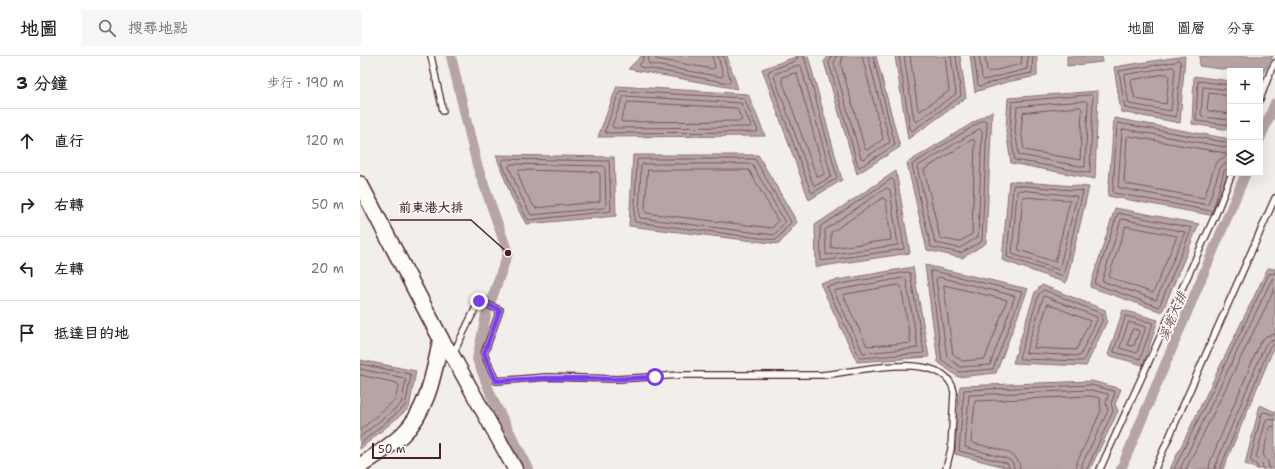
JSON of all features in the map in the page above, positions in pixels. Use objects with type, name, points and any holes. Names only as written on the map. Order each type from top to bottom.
[{"type":"main road","points":[[360,184],[441,339],[429,390],[417,415],[403,434],[384,450],[360,466]]},
{"type":"street","points":[[441,339],[452,355],[515,469]]},
{"type":"lane","points":[[431,56],[443,111]]},
{"type":"lane","points":[[1263,91],[1275,63]]},
{"type":"lane","points":[[1100,469],[1215,216],[1231,176]]},
{"type":"lane","points":[[1155,469],[1275,198]]},
{"type":"lane","points":[[452,355],[479,301],[500,310],[484,354],[496,381],[547,378],[617,379],[681,375],[822,375],[840,374],[864,369],[893,366],[926,367],[935,370],[948,379],[954,392],[951,449],[946,469]]},
{"type":"water","points":[[641,56],[727,56],[738,89],[628,69]]},
{"type":"water","points":[[798,56],[808,56],[842,180],[809,200],[762,69]]},
{"type":"water","points":[[828,56],[876,56],[900,147],[857,174],[824,62]]},
{"type":"water","points":[[895,56],[960,56],[966,98],[908,139]]},
{"type":"water","points":[[970,56],[1037,56],[1037,76],[1007,82],[975,92]]},
{"type":"water","points":[[1067,56],[1102,56],[1102,62],[1067,66]]},
{"type":"water","points":[[1185,56],[1180,123],[1121,112],[1114,67]]},
{"type":"water","points":[[1200,56],[1273,56],[1263,73],[1263,68],[1227,68],[1227,70],[1199,66]]},
{"type":"water","points":[[1194,76],[1227,81],[1227,130],[1192,124]]},
{"type":"water","points":[[617,86],[748,94],[765,136],[598,137]]},
{"type":"water","points":[[1098,91],[1095,179],[1011,163],[1006,131],[1008,98]]},
{"type":"water","points":[[992,111],[986,243],[962,258],[927,250],[907,163]]},
{"type":"water","points":[[1114,118],[1227,138],[1227,176],[1215,216],[1108,196]]},
{"type":"water","points":[[496,155],[614,157],[616,216],[526,224],[511,196]]},
{"type":"water","points":[[633,155],[758,155],[797,222],[779,244],[629,226]]},
{"type":"water","points":[[896,171],[910,253],[816,267],[815,225]]},
{"type":"water","points":[[1009,181],[1089,187],[1066,283],[1002,260]]},
{"type":"water","points":[[1115,208],[1199,224],[1162,312],[1090,287]]},
{"type":"water","points":[[925,265],[1028,289],[996,373],[958,377],[938,362]]},
{"type":"water","points":[[913,267],[929,357],[857,362],[820,283]]},
{"type":"water","points":[[1268,268],[1275,269],[1275,345],[1223,469],[1170,469]]},
{"type":"water","points":[[1042,285],[1105,310],[1107,321],[1086,366],[1013,363],[1035,292]]},
{"type":"water","points":[[1123,310],[1158,320],[1143,365],[1108,355]]},
{"type":"water","points":[[360,360],[416,371],[409,408],[360,449]]},
{"type":"water","points":[[1092,381],[1121,389],[1115,404],[1118,411],[1090,469],[1012,469],[955,454],[960,386]]},
{"type":"water","points":[[1260,405],[1275,412],[1275,469],[1258,469],[1245,464]]},
{"type":"waterway","points":[[451,56],[477,165],[508,253],[486,315],[477,359],[493,400],[529,469]]},
{"type":"waterway","name":"溪墘大排","points":[[1263,132],[1275,103]]},
{"type":"waterway","name":"溪墘大排","points":[[1121,469],[1245,176]]},
{"type":"place","name":"前東港大排","points":[[508,253]]},
{"type":"route","points":[[479,301],[500,310],[484,354],[496,381],[547,378],[617,379],[655,377]]}]
